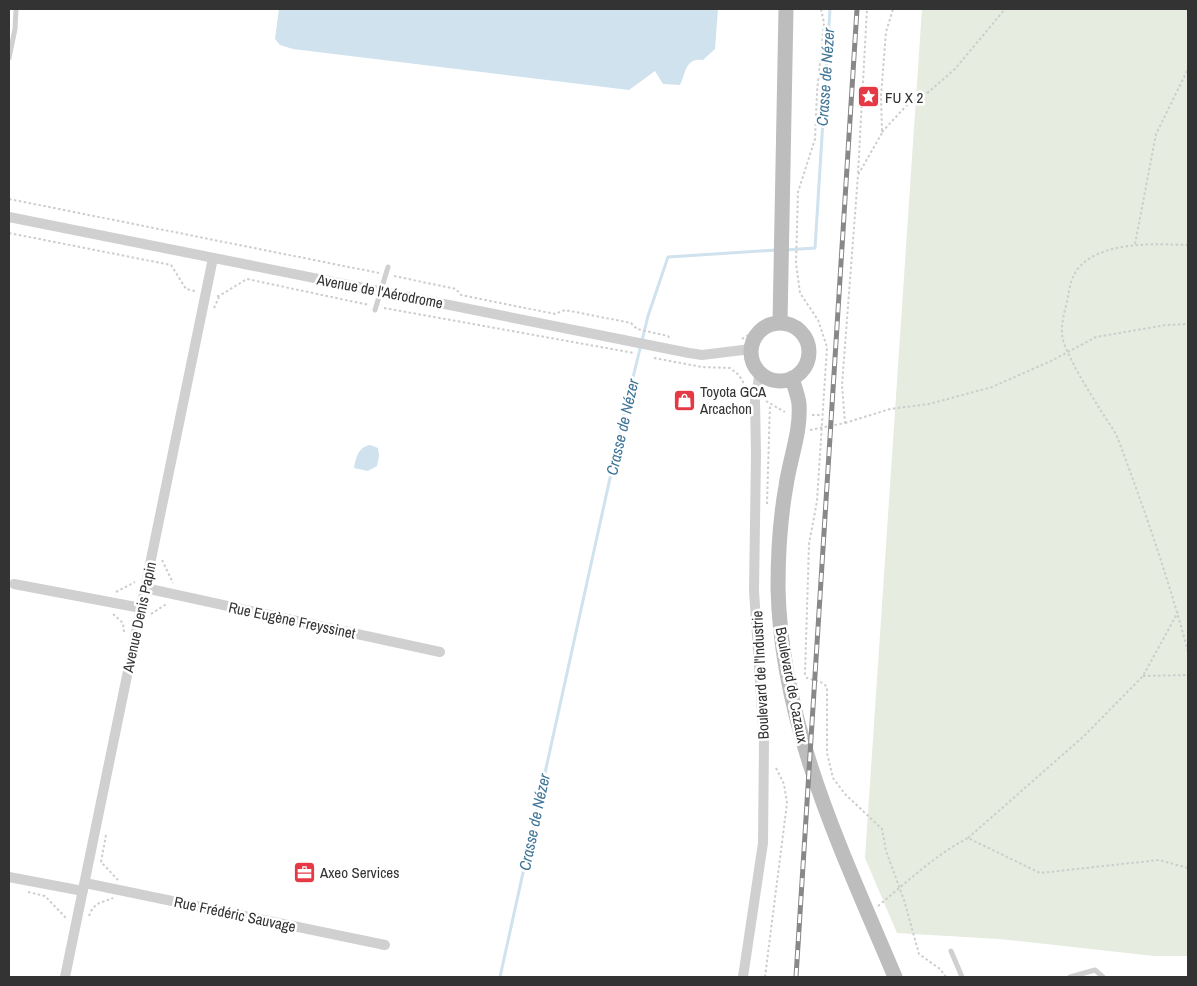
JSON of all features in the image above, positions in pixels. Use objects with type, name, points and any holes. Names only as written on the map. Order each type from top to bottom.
[{"type":"main road","points":[[780,323],[789,246],[786,9]]},
{"type":"main road","points":[[780,323],[798,330],[808,346],[806,365],[792,378],[775,380],[760,372],[755,366],[746,342],[764,328],[780,323]]},
{"type":"main road","name":"Boulevard de Cazaux","points":[[792,378],[798,402],[798,430],[786,484],[780,529],[778,587],[786,668],[809,766],[832,829],[895,977]]},
{"type":"street","name":"Avenue de l'Aérodrome","points":[[9,217],[702,355],[746,342]]},
{"type":"street","name":"Avenue Denis Papin","points":[[65,977],[213,258]]},
{"type":"street","name":"Boulevard de l'Industrie","points":[[743,977],[763,843],[764,733],[754,591],[755,394],[760,372]]},
{"type":"street","points":[[14,584],[141,608]]},
{"type":"street","name":"Rue Eugène Freyssinet","points":[[145,588],[440,652]]},
{"type":"street","name":"Rue Frédéric Sauvage","points":[[9,877],[84,887],[116,889],[384,945]]},
{"type":"lane","points":[[9,58],[15,29],[16,9]]},
{"type":"lane","points":[[376,308],[388,267]]},
{"type":"lane","points":[[951,951],[962,977]]},
{"type":"lane","points":[[1070,977],[1095,970],[1103,977]]},
{"type":"path","points":[[821,9],[824,23],[817,92],[815,139],[798,192],[788,263],[800,293],[818,320],[827,342],[817,509],[809,544],[805,674],[807,678],[823,683],[826,686],[827,753],[833,778],[846,794],[882,828],[886,851],[919,954],[940,969],[946,977]]},
{"type":"path","points":[[845,423],[842,385],[858,175],[867,9]]},
{"type":"path","points":[[882,132],[881,96],[886,32],[893,9]]},
{"type":"path","points":[[858,175],[882,132],[906,106],[925,95],[955,69],[1005,9]]},
{"type":"path","points":[[1135,244],[1156,134],[1188,69]]},
{"type":"path","points":[[9,199],[456,288],[461,295],[555,314],[565,310],[632,324],[640,330],[668,336],[673,342]]},
{"type":"path","points":[[9,233],[171,265],[186,289],[220,296]]},
{"type":"path","points":[[1188,245],[1135,244],[1100,254],[1086,261],[1074,273],[1062,327],[1062,336],[1068,352],[1088,390],[1117,436],[1178,612],[1188,652]]},
{"type":"path","points":[[213,312],[220,296],[247,279],[376,308],[635,353]]},
{"type":"path","points":[[798,430],[821,429],[890,409],[929,404],[992,387],[1102,335],[1166,325],[1188,324]]},
{"type":"path","points":[[653,358],[702,367],[730,368],[739,375],[746,389],[770,404]]},
{"type":"path","points":[[151,614],[170,602],[172,594],[174,584],[162,561],[164,551]]},
{"type":"path","points":[[124,633],[123,624],[115,615],[110,613],[112,602],[116,590],[137,580]]},
{"type":"path","points":[[868,914],[952,846],[968,838],[1084,736],[1143,676],[1178,612]]},
{"type":"path","points":[[1143,676],[1188,675]]},
{"type":"path","points":[[88,924],[93,906],[98,902],[111,900],[118,880],[101,862],[106,835]]},
{"type":"path","points":[[968,838],[1040,873],[1159,860],[1188,868]]},
{"type":"path","points":[[27,892],[45,896],[66,919]]},
{"type":"shaded area","points":[[922,9],[1188,9],[1188,956],[1154,956],[999,939],[897,933],[865,858]]},
{"type":"water","points":[[279,9],[718,9],[715,49],[703,60],[689,63],[680,85],[663,84],[655,71],[629,90],[293,49],[280,45],[275,39]]},
{"type":"water","points":[[370,445],[378,448],[377,466],[368,471],[354,468],[360,451]]},
{"type":"waterway","name":"Crasse de Nézer","points":[[785,250],[815,248],[830,9]]},
{"type":"waterway","name":"Crasse de Nézer","points":[[500,977],[625,410],[648,316],[668,257],[777,250]]},
{"type":"railway","points":[[796,977],[857,9]]},
{"type":"place","name":"FU X 2","points":[[869,97]]},
{"type":"place","name":"Toyota GCA Arcachon","points":[[684,400]]},
{"type":"place","name":"Axeo Services","points":[[304,872]]}]
